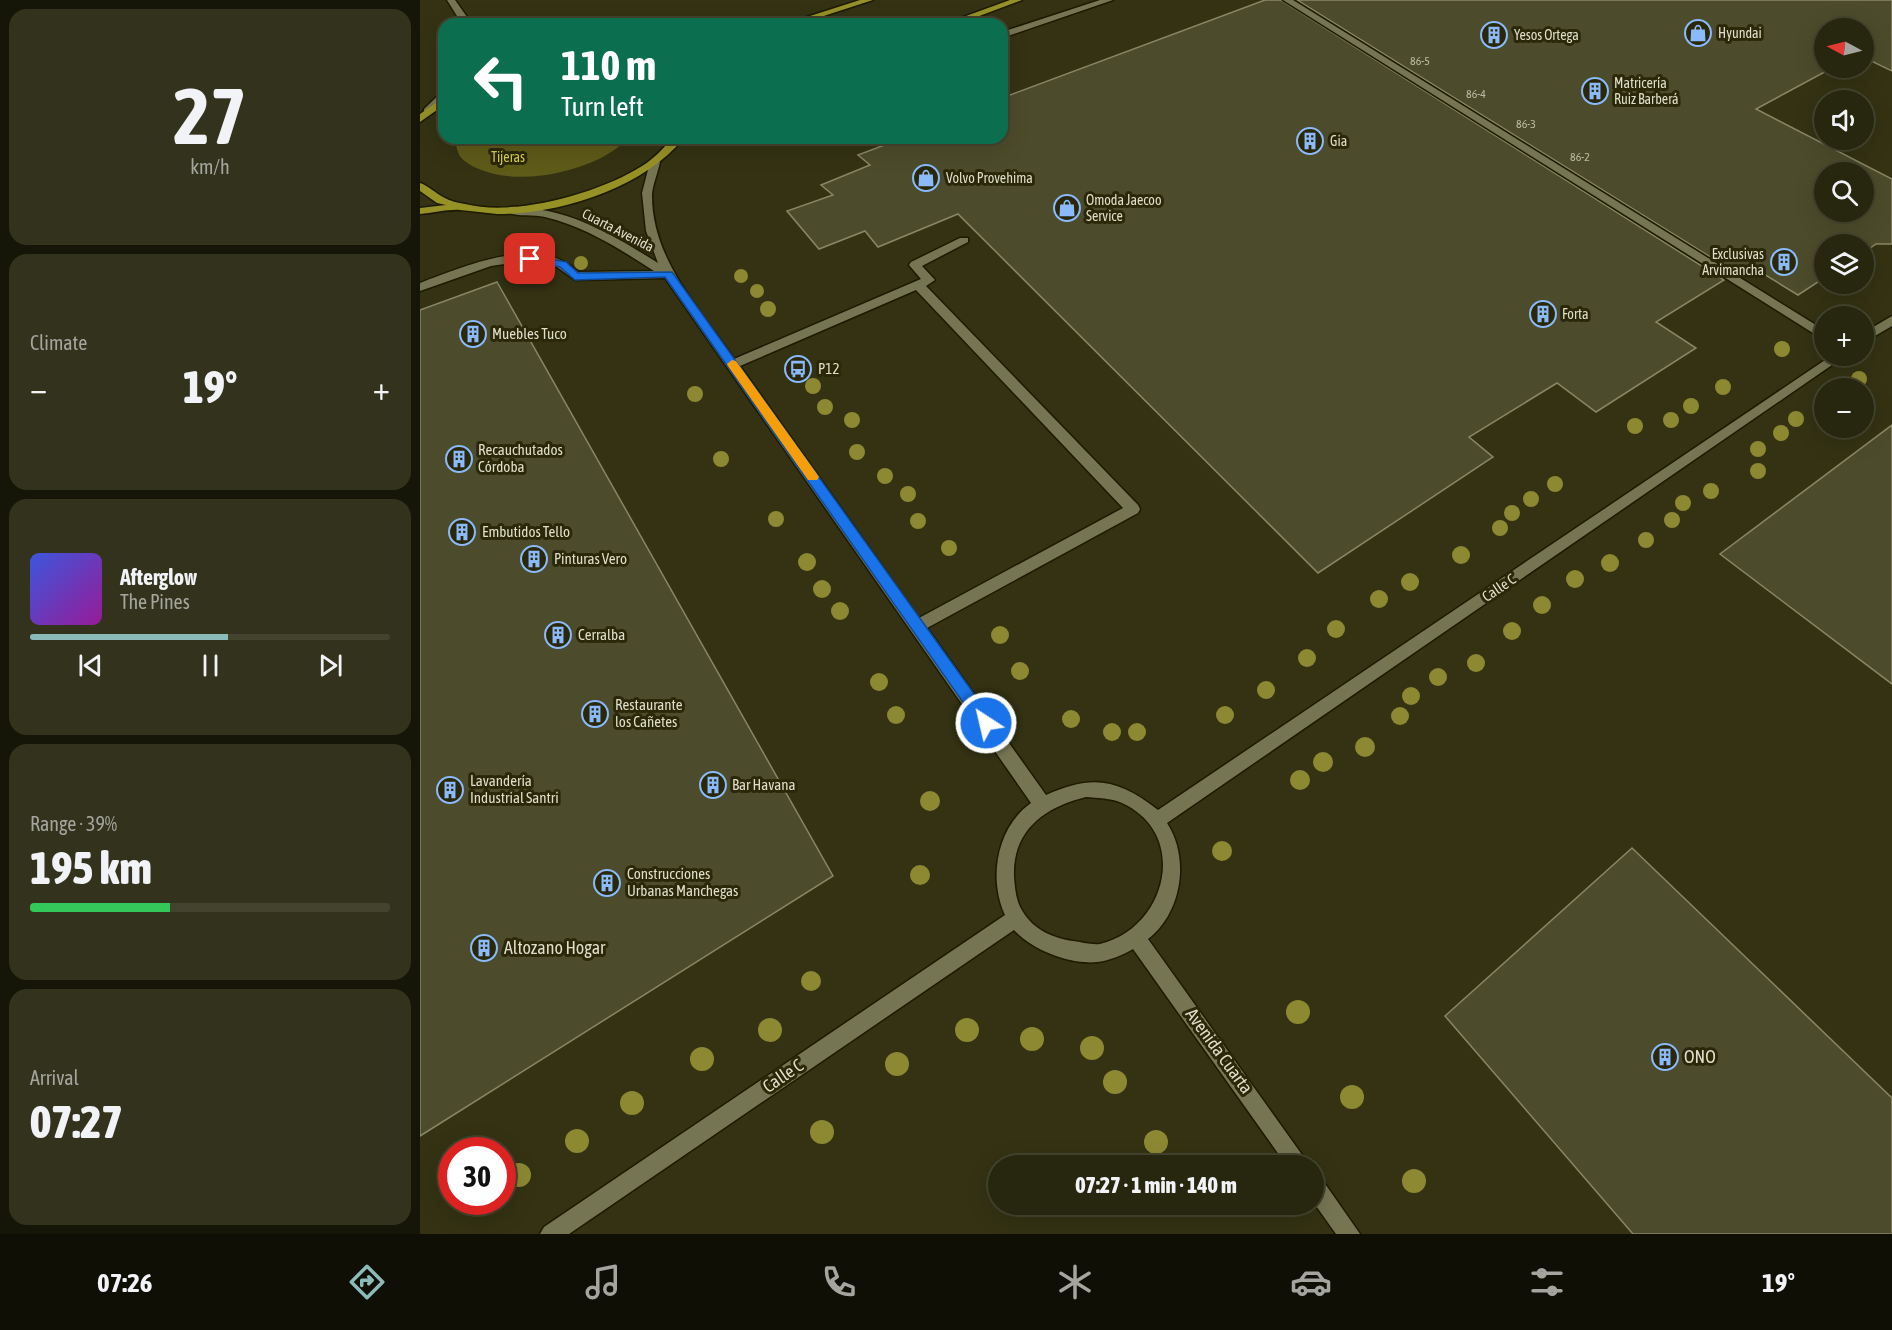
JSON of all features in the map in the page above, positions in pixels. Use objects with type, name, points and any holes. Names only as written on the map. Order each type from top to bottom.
[{"type":"main road","points":[[810,18],[869,0]]},
{"type":"main road","points":[[967,18],[1018,0]]},
{"type":"main road","points":[[420,119],[438,104]]},
{"type":"main road","points":[[420,211],[435,208],[509,210],[564,203],[602,191],[646,169],[673,144]]},
{"type":"main road","points":[[420,186],[430,196],[469,208]]},
{"type":"street","points":[[450,0],[463,18]]},
{"type":"street","points":[[1008,33],[1109,0]]},
{"type":"street","points":[[1287,0],[1814,330]]},
{"type":"street","points":[[428,111],[438,100]]},
{"type":"street","name":"Cuarta Avenida","points":[[655,162],[647,193],[652,231],[668,274]]},
{"type":"street","name":"Cuarta Avenida","points":[[509,210],[550,214],[624,247],[668,274]]},
{"type":"street","points":[[733,364],[929,280],[915,265],[964,240]]},
{"type":"street","points":[[420,287],[490,261],[530,259],[563,264],[575,276],[668,274],[1043,806]]},
{"type":"street","points":[[918,285],[1133,509],[918,626]]},
{"type":"street","points":[[1874,332],[1892,320]]},
{"type":"street","name":"Calle C","points":[[1158,820],[1824,366]]},
{"type":"street","points":[[1086,789],[1116,792],[1130,798],[1158,820],[1173,852],[1171,890],[1152,926],[1136,938],[1125,945],[1097,954],[1055,948],[1028,932],[1016,918],[1006,890],[1005,861],[1020,825],[1031,813],[1056,797],[1086,789]]},
{"type":"street","name":"Calle C","points":[[551,1234],[1016,918]]},
{"type":"street","name":"Avenida Cuarta","points":[[1136,938],[1292,1155]]},
{"type":"street","points":[[1324,1199],[1349,1234]]},
{"type":"green space","name":"Tijeras","points":[[456,144],[623,144],[585,165],[553,174],[520,177],[489,173],[471,165],[464,161]]},
{"type":"building","points":[[1265,0],[1281,0],[1724,280],[1656,322],[1696,348],[1596,412],[1557,383],[1469,437],[1493,457],[1318,573],[958,214],[878,247],[865,231],[819,249],[787,211],[833,195],[821,185],[870,165],[858,155],[887,144],[1008,144],[1008,96]]},
{"type":"building","points":[[1297,0],[1892,0],[1892,71],[1874,62],[1874,18],[1814,18],[1814,78],[1756,109],[1814,139],[1814,150],[1836,150],[1859,162],[1814,162],[1814,222],[1874,222],[1874,170],[1892,179],[1892,244],[1874,245],[1874,234],[1814,234],[1814,285],[1798,295],[1749,265],[1736,273]]},
{"type":"building","points":[[497,282],[833,876],[420,1136],[420,310]]},
{"type":"building","points":[[1892,425],[1892,684],[1720,554]]},
{"type":"building","name":"ONO","points":[[1632,848],[1892,1098],[1892,1234],[1633,1234],[1445,1016]]},
{"type":"slow traffic","points":[[732,364],[812,477]]},
{"type":"place","name":"Hyundai","points":[[1698,33]]},
{"type":"place","name":"Yesos Ortega","points":[[1494,35]]},
{"type":"place","name":"Matricería Ruiz Barberá","points":[[1595,91]]},
{"type":"place","name":"Gia","points":[[1310,141]]},
{"type":"place","name":"Volvo Provehima","points":[[926,178]]},
{"type":"place","name":"Omoda Jaecoo Service","points":[[1067,208]]},
{"type":"place","name":"Exclusivas Arvimancha","points":[[1784,262]]},
{"type":"place","name":"Forta","points":[[1543,314]]},
{"type":"place","name":"Muebles Tuco","points":[[473,334]]},
{"type":"place","name":"P12","points":[[798,369]]},
{"type":"place","name":"Recauchutados Córdoba","points":[[459,459]]},
{"type":"place","name":"Embutidos Tello","points":[[462,532]]},
{"type":"place","name":"Pinturas Vero","points":[[534,559]]},
{"type":"place","name":"Cerralba","points":[[558,635]]},
{"type":"place","name":"Restaurante los Cañetes","points":[[595,714]]},
{"type":"place","name":"Bar Havana","points":[[713,785]]},
{"type":"place","name":"Lavandería Industrial Santri","points":[[450,790]]},
{"type":"place","name":"Construcciones Urbanas Manchegas","points":[[607,883]]},
{"type":"place","name":"Altozano Hogar","points":[[484,948]]},
{"type":"place","name":"ONO","points":[[1665,1057]]},
{"type":"route","points":[[530,259],[563,264],[575,276],[668,274],[986,723]]}]
